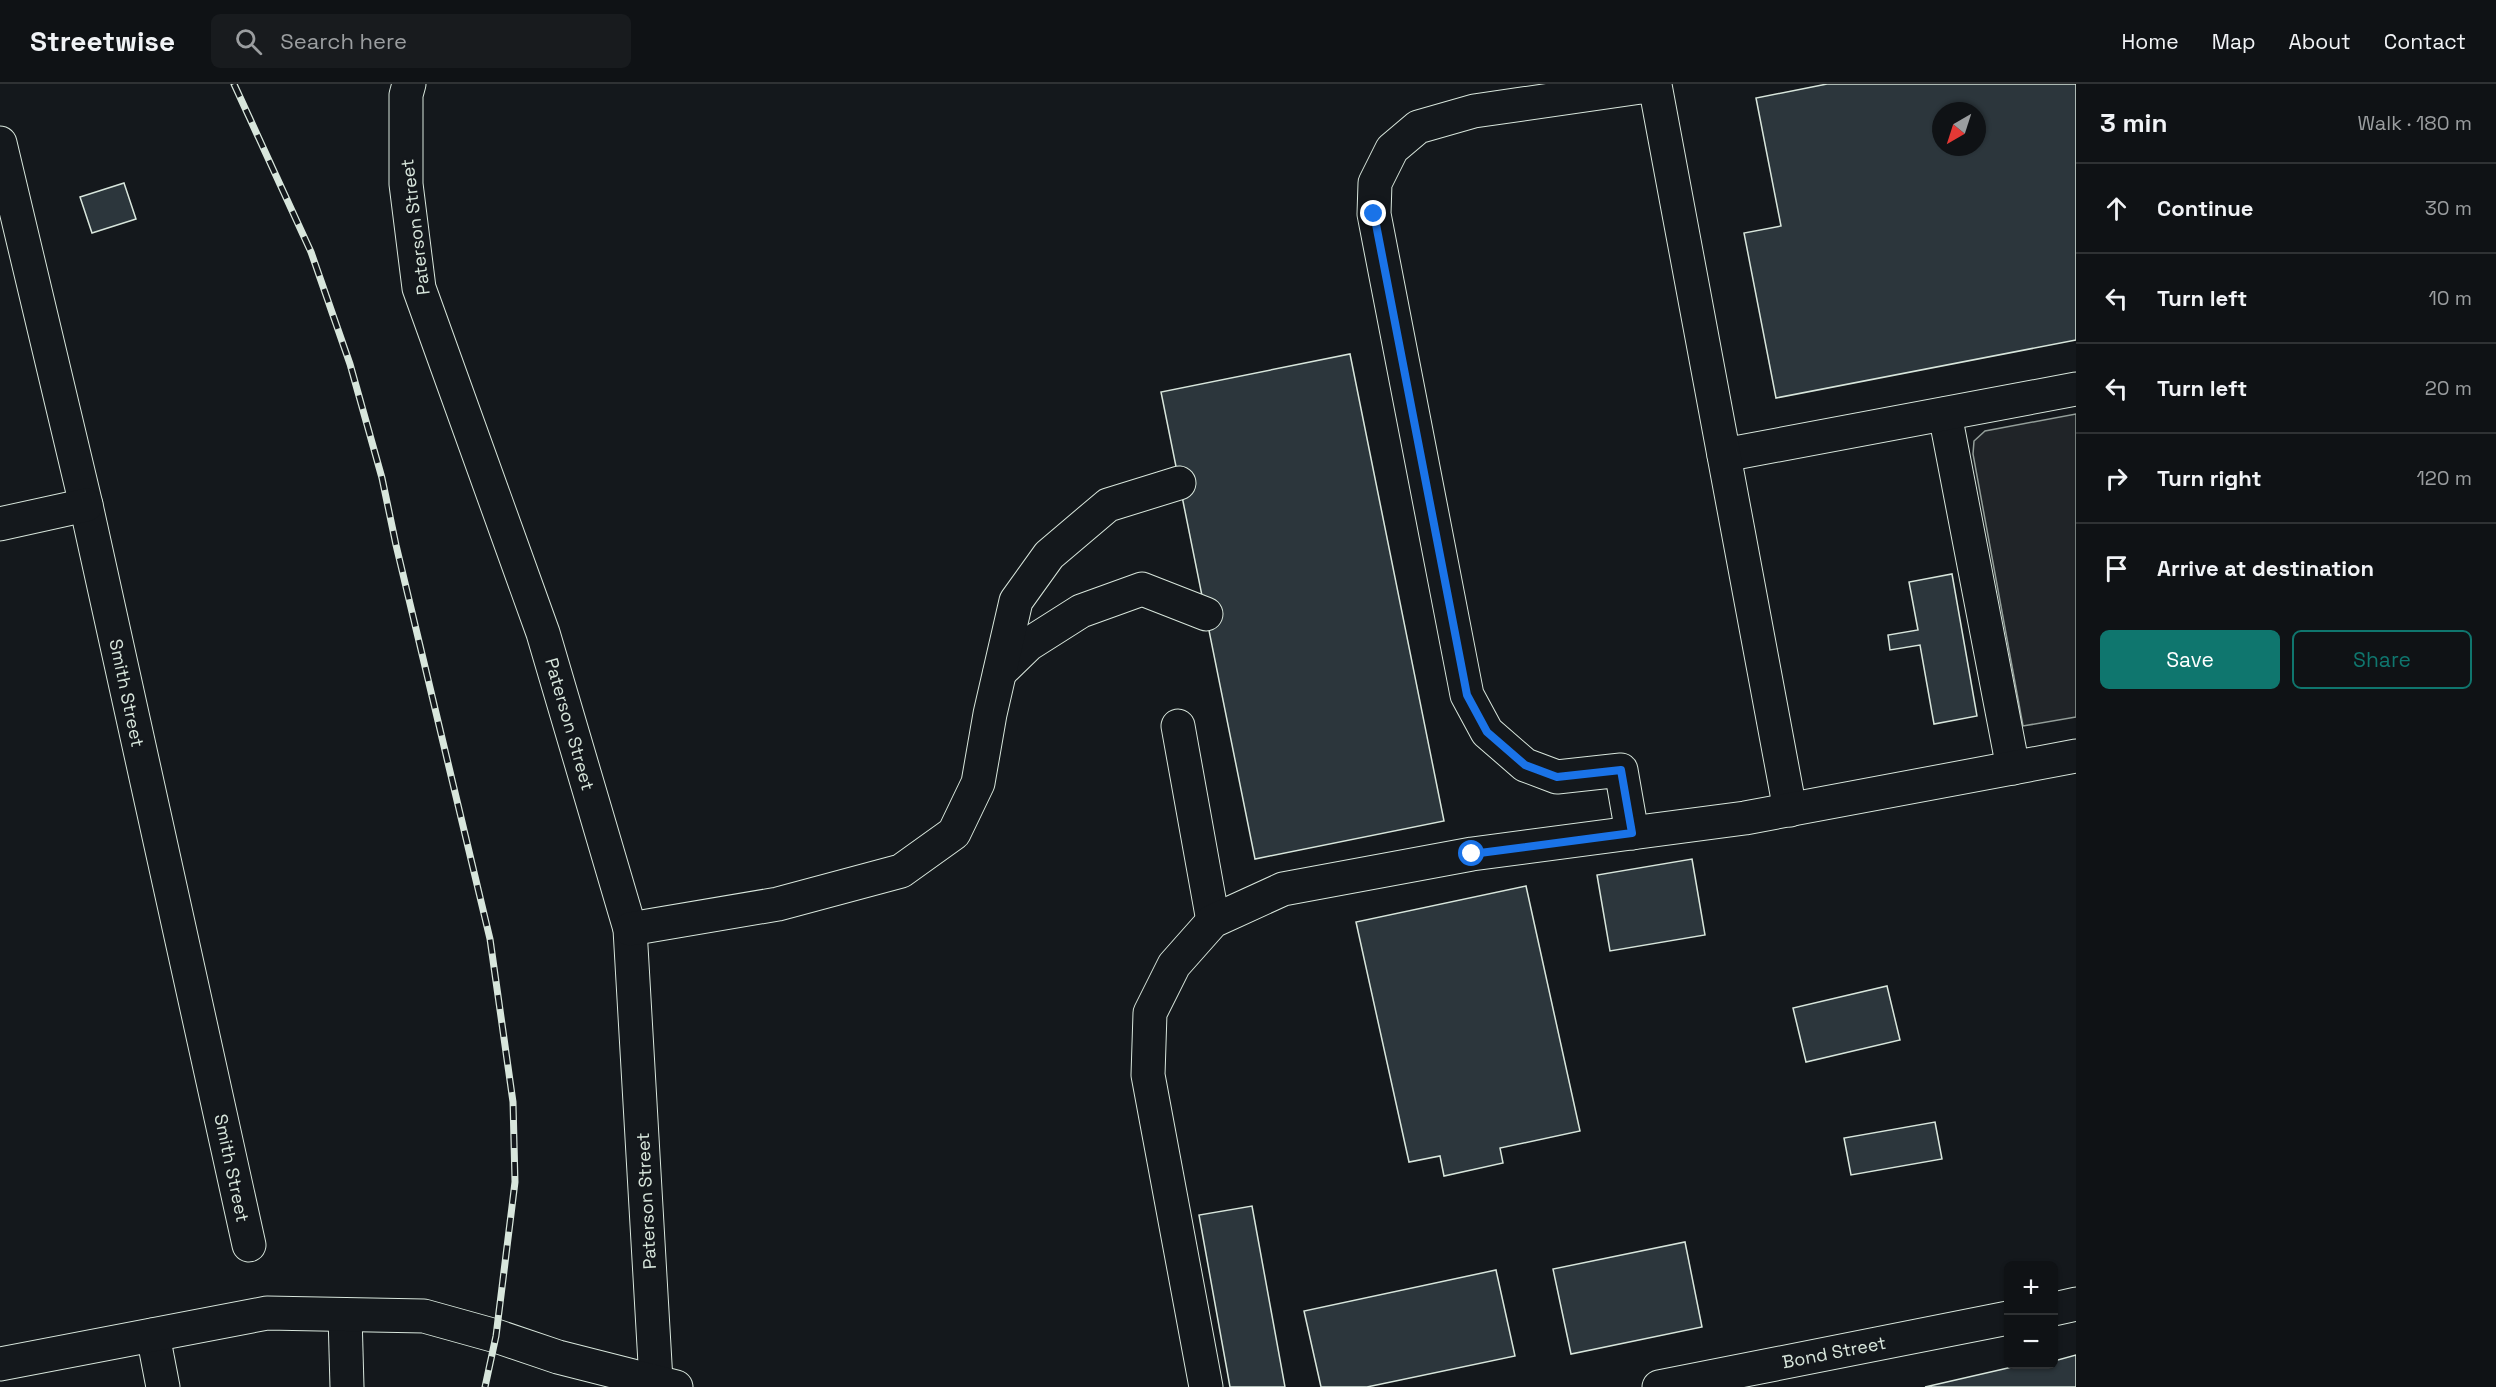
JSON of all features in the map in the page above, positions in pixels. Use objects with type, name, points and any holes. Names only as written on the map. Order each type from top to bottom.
[{"type":"street","name":"Paterson Street","points":[[409,84],[406,95],[406,184],[419,288],[543,633],[630,929],[666,1384]]},
{"type":"street","points":[[1632,833],[1621,770],[1557,777],[1525,765],[1487,732],[1467,695],[1374,214],[1375,183],[1392,150],[1418,127],[1474,111],[1657,85],[1790,810]]},
{"type":"street","name":"Smith Street","points":[[0,143],[86,505],[249,1245]]},
{"type":"street","points":[[1724,455],[2076,389]]},
{"type":"street","points":[[1945,414],[2013,768]]},
{"type":"street","points":[[630,929],[778,904],[901,870],[954,833],[978,783],[1016,602],[1049,555],[1108,505],[1179,483]]},
{"type":"street","points":[[0,524],[86,505]]},
{"type":"street","points":[[1000,672],[1029,644],[1081,611],[1142,589],[1206,614]]},
{"type":"street","points":[[1178,726],[1213,921]]},
{"type":"street","points":[[1206,1387],[1148,1075],[1150,1013],[1174,965],[1213,921],[1283,889],[1472,854],[1745,818],[2076,756]]},
{"type":"street","points":[[2058,1308],[2076,1304]]},
{"type":"street","points":[[0,1364],[267,1313],[424,1316],[496,1336],[558,1357],[608,1378],[666,1384]]},
{"type":"street","points":[[345,1314],[347,1387]]},
{"type":"street","name":"Bond Street","points":[[1659,1387],[2004,1319]]},
{"type":"street","points":[[153,1335],[163,1387]]},
{"type":"shaded area","points":[[2076,414],[2076,717],[2023,726],[1973,454],[1974,441],[1985,431]]},
{"type":"building","points":[[1827,84],[2076,84],[2076,340],[1776,398],[1744,233],[1781,226],[1756,98]]},
{"type":"building","points":[[124,183],[136,219],[92,233],[80,197]]},
{"type":"building","points":[[1350,354],[1444,821],[1255,859],[1161,392]]},
{"type":"building","points":[[1952,574],[1977,716],[1934,724],[1920,645],[1890,650],[1888,635],[1918,630],[1909,582]]},
{"type":"building","points":[[1692,859],[1705,935],[1610,951],[1597,875]]},
{"type":"building","points":[[1526,886],[1580,1131],[1500,1148],[1503,1163],[1444,1176],[1440,1156],[1409,1162],[1356,922]]},
{"type":"building","points":[[1887,986],[1900,1040],[1806,1062],[1793,1008]]},
{"type":"building","points":[[1935,1122],[1942,1159],[1851,1175],[1844,1138]]},
{"type":"building","points":[[1252,1206],[1285,1387],[1230,1387],[1199,1215]]},
{"type":"building","points":[[1685,1242],[1702,1327],[1571,1354],[1553,1269]]},
{"type":"building","points":[[1496,1270],[1515,1356],[1367,1387],[1321,1387],[1304,1311]]},
{"type":"building","points":[[2076,1355],[2076,1387],[1925,1387],[2004,1369],[2058,1369],[2058,1360]]},
{"type":"railway","points":[[234,84],[311,252],[350,364],[382,478],[490,939],[513,1102],[515,1182],[496,1336],[485,1387]]},
{"type":"route","points":[[1374,214],[1467,695],[1487,732],[1525,765],[1557,777],[1621,770],[1632,833],[1472,854]]}]
